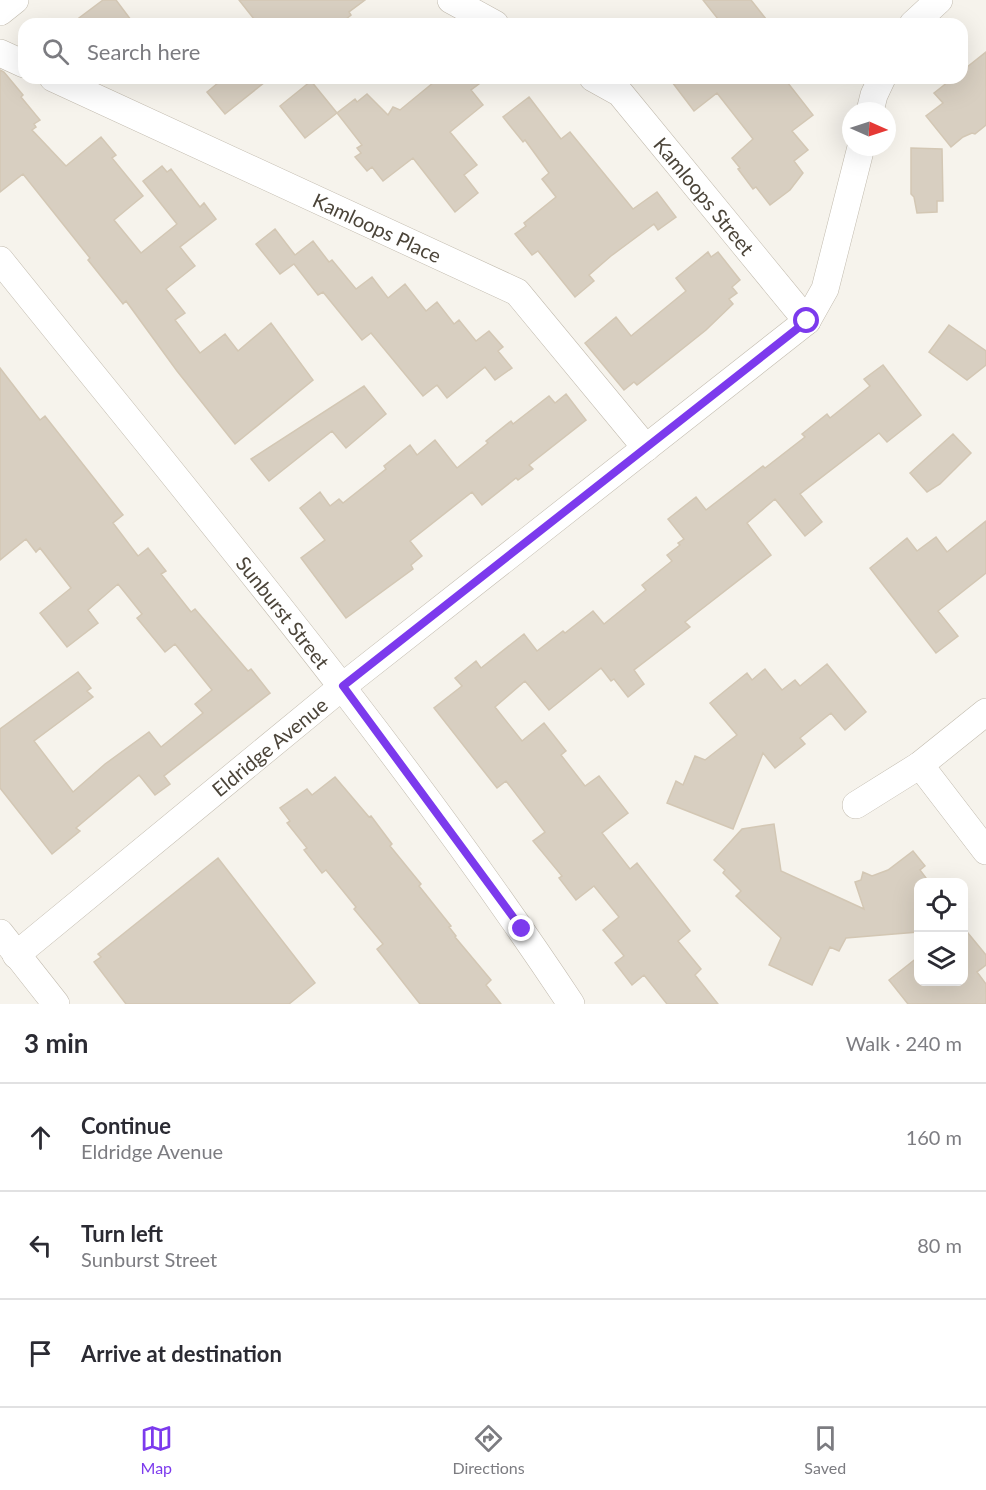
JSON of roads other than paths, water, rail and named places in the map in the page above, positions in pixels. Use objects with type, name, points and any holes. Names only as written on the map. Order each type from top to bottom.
[{"type":"street","points":[[0,12],[15,0]]},
{"type":"street","points":[[451,0],[484,18]]},
{"type":"street","points":[[920,18],[939,0]]},
{"type":"street","points":[[0,53],[18,61]]},
{"type":"street","name":"Kamloops Place","points":[[66,84],[517,292],[646,448]]},
{"type":"street","name":"Kamloops Street","points":[[604,84],[620,93],[807,321]]},
{"type":"street","points":[[872,102],[879,84]]},
{"type":"street","name":"Eldridge Avenue","points":[[16,955],[343,686],[807,321],[825,289],[859,156]]},
{"type":"street","name":"Sunburst Street","points":[[0,260],[343,686],[522,929],[571,1004]]},
{"type":"street","points":[[856,805],[920,765],[986,712]]},
{"type":"street","points":[[920,765],[986,851]]},
{"type":"street","points":[[0,933],[56,1004]]}]
